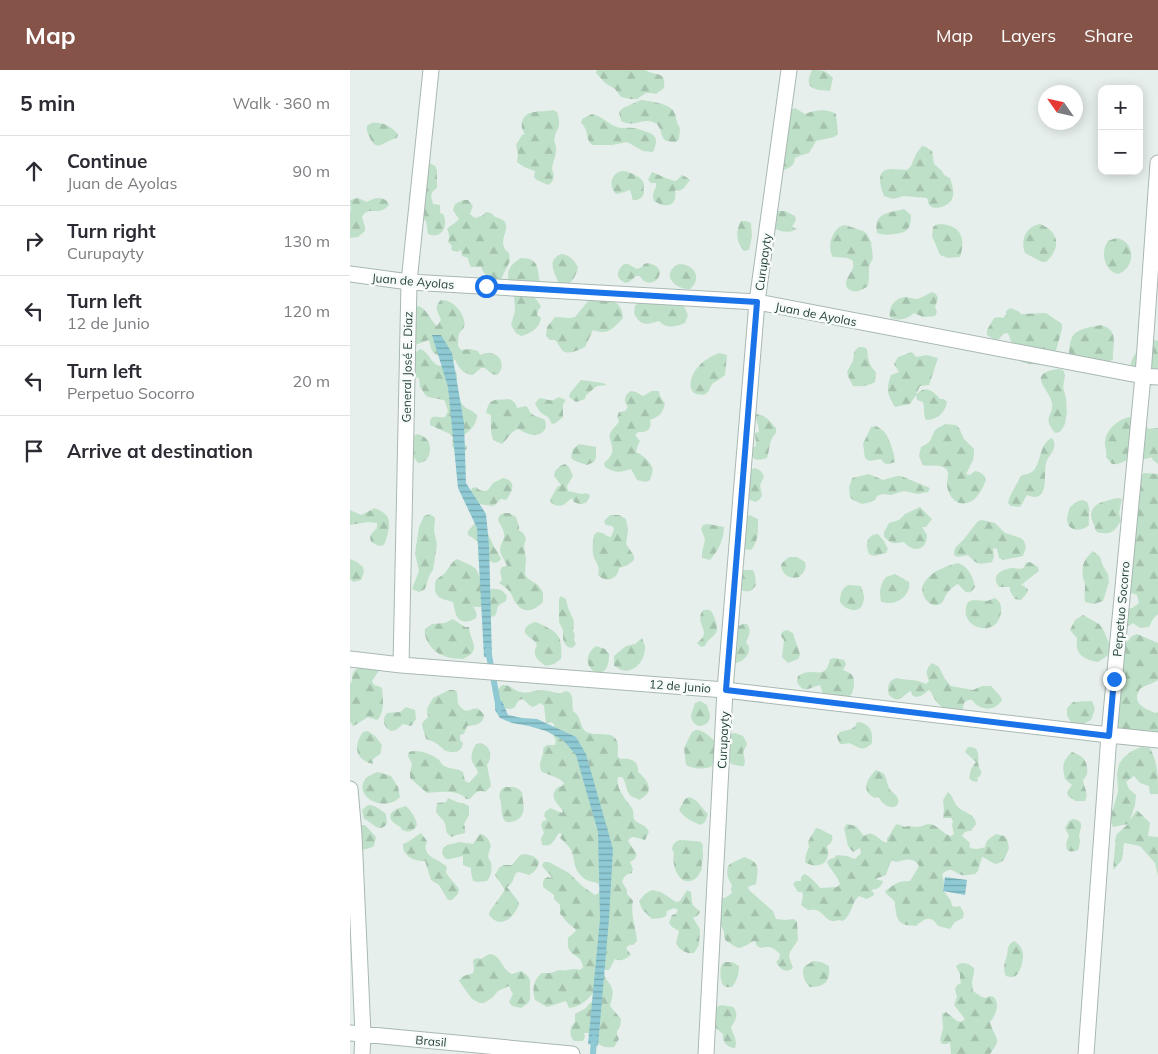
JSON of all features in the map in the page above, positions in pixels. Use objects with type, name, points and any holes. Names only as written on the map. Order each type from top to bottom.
[{"type":"street","name":"General José E. Diaz","points":[[401,665],[409,282],[431,70]]},
{"type":"street","name":"Curupayty","points":[[706,1054],[726,690],[757,302],[789,70]]},
{"type":"street","name":"Perpetuo Socorro","points":[[1086,1054],[1109,736],[1143,376],[1158,163]]},
{"type":"street","name":"Juan de Ayolas","points":[[350,274],[409,282],[757,302],[1158,378]]},
{"type":"street","name":"12 de Junio","points":[[350,659],[401,665],[726,690],[1109,736],[1158,740]]},
{"type":"street","points":[[350,789],[354,835],[356,1034],[362,1054]]},
{"type":"street","name":"Brasil","points":[[356,1034],[572,1054]]},
{"type":"green space","points":[[597,70],[645,70],[662,76],[664,88],[656,94],[646,93],[637,99],[621,97],[615,89],[605,83],[596,73]]},
{"type":"green space","points":[[812,70],[824,71],[833,78],[830,91],[815,89],[810,85],[809,81]]},
{"type":"green space","points":[[641,100],[660,103],[672,109],[680,128],[679,139],[676,142],[665,139],[658,126],[653,122],[645,121],[630,124],[621,121],[619,112],[623,108]]},
{"type":"green space","points":[[795,108],[805,114],[821,110],[836,114],[838,134],[834,137],[816,141],[809,153],[795,158],[789,168],[781,171],[788,111]]},
{"type":"green space","points":[[553,110],[558,114],[559,125],[554,138],[556,152],[552,168],[554,176],[552,182],[548,185],[534,177],[535,171],[517,162],[516,145],[522,135],[525,134],[522,124],[527,115]]},
{"type":"green space","points":[[592,114],[617,127],[636,128],[652,134],[656,138],[653,152],[643,151],[627,142],[612,145],[592,145],[581,123],[582,119]]},
{"type":"green space","points":[[371,123],[389,126],[398,134],[397,138],[381,145],[374,144],[367,131],[367,126]]},
{"type":"green space","points":[[922,146],[932,151],[934,164],[944,175],[950,178],[953,196],[949,203],[942,207],[930,206],[927,198],[904,196],[893,199],[884,196],[883,193],[880,182],[881,174],[891,169],[907,170]]},
{"type":"green space","points":[[422,154],[437,170],[437,188],[431,196],[433,204],[440,205],[440,213],[445,218],[445,227],[437,235],[428,234],[426,221],[415,213],[409,201],[410,192],[415,187]]},
{"type":"green space","points":[[622,171],[635,175],[643,181],[644,193],[640,199],[633,200],[630,190],[616,194],[614,191],[611,184],[613,177]]},
{"type":"green space","points":[[652,172],[676,181],[682,175],[690,180],[684,188],[679,191],[675,190],[675,200],[673,203],[663,205],[654,201],[653,194],[656,183],[651,183],[648,180]]},
{"type":"green space","points":[[358,198],[367,202],[382,198],[389,205],[382,210],[370,211],[364,214],[362,217],[365,231],[358,237],[350,238],[350,200]]},
{"type":"green space","points":[[468,200],[473,206],[470,214],[475,218],[482,216],[486,212],[505,222],[506,230],[503,243],[509,253],[510,261],[501,279],[489,277],[481,267],[471,267],[468,258],[462,256],[461,250],[457,252],[451,250],[452,246],[448,242],[447,229],[459,219],[453,210],[455,204]]},
{"type":"green space","points":[[904,209],[911,215],[909,227],[905,231],[892,234],[877,233],[877,221],[883,215]]},
{"type":"green space","points":[[776,211],[785,211],[795,216],[796,220],[792,227],[797,229],[784,232],[771,226]]},
{"type":"green space","points":[[741,221],[751,223],[752,236],[749,250],[744,251],[737,237]]},
{"type":"green space","points":[[940,224],[953,227],[960,234],[962,250],[960,257],[948,258],[940,255],[932,236],[933,227]]},
{"type":"green space","points":[[1040,224],[1051,231],[1056,241],[1054,251],[1046,262],[1042,262],[1025,253],[1023,243],[1025,234],[1035,225]]},
{"type":"green space","points":[[845,225],[863,231],[871,242],[873,258],[869,266],[868,286],[856,291],[848,289],[846,284],[853,268],[853,261],[846,258],[833,257],[830,248],[834,233],[841,226]]},
{"type":"green space","points":[[1116,238],[1123,240],[1127,244],[1131,255],[1131,261],[1128,266],[1118,274],[1109,269],[1104,255],[1108,241]]},
{"type":"green space","points":[[561,254],[571,258],[578,267],[570,283],[564,285],[558,282],[552,264],[555,258]]},
{"type":"green space","points":[[521,258],[527,258],[535,262],[540,283],[510,283],[508,272],[515,262]]},
{"type":"green space","points":[[648,263],[656,266],[659,270],[660,274],[654,282],[649,283],[640,276],[636,276],[625,283],[618,276],[619,270],[624,264],[637,269]]},
{"type":"green space","points":[[679,264],[689,266],[695,272],[696,280],[690,289],[679,287],[671,280],[670,272]]},
{"type":"green space","points":[[932,292],[938,298],[935,316],[923,317],[914,313],[903,319],[890,317],[891,307],[898,299],[905,297],[917,299]]},
{"type":"green space","points":[[514,294],[530,295],[536,299],[541,307],[537,315],[541,318],[537,328],[521,336],[516,333],[511,325],[515,311]]},
{"type":"green space","points":[[441,300],[446,300],[454,305],[463,318],[464,327],[459,334],[458,346],[461,350],[470,349],[478,351],[480,355],[492,353],[497,355],[502,367],[497,375],[492,374],[485,368],[481,368],[473,375],[464,372],[455,360],[435,354],[432,351],[429,340],[415,345],[416,306],[423,309],[437,326],[441,320],[437,305]]},
{"type":"green space","points":[[589,300],[607,300],[616,303],[620,306],[623,318],[610,330],[598,332],[593,330],[585,347],[577,351],[565,352],[555,340],[550,340],[546,336],[547,327],[555,317],[575,317]]},
{"type":"green space","points":[[640,300],[679,301],[684,306],[688,315],[685,323],[671,326],[662,324],[659,321],[647,324],[641,322],[634,313],[635,306]]},
{"type":"green space","points":[[1010,308],[1021,314],[1046,313],[1062,324],[1055,354],[1049,361],[1040,365],[1024,363],[1017,358],[1008,333],[995,340],[987,335],[987,330],[994,318],[1003,318],[1006,315],[1006,311]]},
{"type":"green space","points":[[1101,325],[1111,330],[1113,334],[1113,359],[1103,366],[1069,360],[1070,343],[1075,334],[1085,328]]},
{"type":"green space","points":[[1154,340],[1158,341],[1158,378],[1131,369],[1133,358],[1144,343]]},
{"type":"green space","points":[[859,347],[867,349],[868,359],[876,372],[875,382],[864,386],[853,386],[847,372],[853,361],[855,351]]},
{"type":"green space","points":[[420,349],[437,365],[451,367],[455,370],[457,375],[456,390],[460,402],[477,416],[473,427],[464,435],[463,440],[467,448],[464,452],[452,446],[453,437],[450,434],[430,425],[432,417],[445,417],[448,411],[445,401],[427,396],[420,387],[419,378],[414,377],[409,358]]},
{"type":"green space","points":[[912,352],[916,357],[927,355],[938,358],[929,385],[920,386],[916,394],[927,389],[947,402],[942,413],[934,419],[926,420],[923,402],[917,400],[916,395],[910,404],[895,407],[889,395],[888,384],[891,375],[899,372],[894,364],[898,357]]},
{"type":"green space","points":[[719,353],[727,355],[725,375],[712,384],[704,395],[696,394],[691,388],[694,372],[703,362]]},
{"type":"green space","points":[[1063,370],[1065,375],[1063,387],[1067,415],[1062,430],[1055,433],[1048,420],[1052,403],[1041,378],[1048,371]]},
{"type":"green space","points":[[581,380],[607,385],[597,386],[586,395],[585,399],[576,402],[569,397]]},
{"type":"green space","points":[[631,391],[643,396],[652,391],[659,391],[665,404],[660,414],[650,420],[648,430],[638,432],[635,435],[640,441],[636,452],[647,460],[653,469],[650,480],[646,482],[637,480],[631,469],[620,472],[615,471],[605,467],[604,463],[611,456],[610,434],[619,421],[617,417],[619,412],[625,411],[628,407],[625,403],[625,398]]},
{"type":"green space","points":[[558,397],[566,400],[563,404],[563,417],[552,424],[548,417],[540,412],[535,403],[540,398],[552,400]]},
{"type":"green space","points":[[509,399],[514,402],[517,408],[526,406],[533,415],[545,420],[544,431],[534,435],[518,429],[502,444],[493,440],[491,415],[486,413],[489,404],[494,400]]},
{"type":"green space","points":[[756,414],[765,417],[776,428],[767,458],[758,460],[754,459],[750,452],[756,446],[755,433],[759,432]]},
{"type":"green space","points":[[1129,417],[1139,419],[1149,429],[1158,428],[1158,464],[1151,457],[1112,464],[1106,457],[1105,440],[1109,431],[1116,423]]},
{"type":"green space","points":[[945,424],[956,425],[964,439],[974,449],[973,460],[966,474],[970,475],[977,471],[986,480],[977,497],[971,502],[959,503],[955,501],[947,487],[948,474],[946,469],[941,466],[923,465],[919,456],[921,447],[929,442],[935,430]]},
{"type":"green space","points":[[876,426],[886,434],[895,462],[887,464],[881,459],[869,461],[865,458],[863,444],[871,427]]},
{"type":"green space","points":[[418,434],[427,440],[430,451],[425,461],[418,463],[412,455],[413,436]]},
{"type":"green space","points":[[1052,438],[1054,448],[1046,463],[1043,492],[1040,496],[1035,497],[1027,495],[1020,507],[1011,506],[1008,503],[1010,496],[1021,476],[1033,471],[1045,444]]},
{"type":"green space","points":[[579,444],[596,447],[594,462],[587,465],[571,458],[573,449]]},
{"type":"green space","points":[[565,464],[569,467],[573,476],[567,486],[568,491],[590,495],[584,503],[574,502],[572,498],[561,506],[552,504],[550,500],[557,487],[561,485],[554,476],[555,471]]},
{"type":"green space","points":[[755,468],[761,471],[764,477],[760,485],[762,496],[755,502],[746,498],[747,471]]},
{"type":"green space","points":[[1144,473],[1158,474],[1158,614],[1149,627],[1140,628],[1133,623],[1125,628],[1123,609],[1132,608],[1139,603],[1137,595],[1128,592],[1124,558],[1119,541],[1138,478]]},
{"type":"green space","points":[[869,474],[883,480],[901,476],[930,488],[928,492],[918,494],[904,491],[891,495],[882,494],[871,502],[862,504],[850,497],[849,488],[852,478]]},
{"type":"green space","points":[[503,478],[508,479],[512,484],[512,490],[506,500],[501,499],[493,506],[477,502],[471,492],[472,488],[476,487],[486,491],[493,483]]},
{"type":"green space","points":[[1118,498],[1122,499],[1119,513],[1121,521],[1112,532],[1098,532],[1095,530],[1091,517],[1094,508],[1097,504]]},
{"type":"green space","points":[[1083,500],[1087,502],[1089,507],[1089,525],[1083,529],[1075,530],[1069,526],[1068,514],[1070,507]]},
{"type":"green space","points":[[920,507],[932,519],[926,527],[922,527],[927,535],[925,544],[922,547],[919,549],[911,548],[904,542],[893,543],[884,537],[884,532],[889,523],[899,520],[905,514]]},
{"type":"green space","points":[[375,508],[383,512],[389,520],[388,534],[384,545],[379,546],[371,542],[370,537],[377,528],[377,523],[368,522],[350,525],[350,510],[361,515]]},
{"type":"green space","points":[[504,513],[509,513],[516,517],[519,530],[526,538],[524,546],[526,559],[525,574],[543,592],[543,602],[533,609],[525,610],[518,606],[508,590],[499,583],[502,580],[500,571],[502,567],[507,566],[500,550],[504,534],[498,519]]},
{"type":"green space","points":[[430,514],[435,518],[434,531],[437,544],[433,570],[425,589],[419,592],[412,589],[419,571],[415,553],[419,527],[424,516]]},
{"type":"green space","points":[[610,515],[619,515],[626,519],[628,530],[626,544],[634,556],[634,560],[628,565],[619,568],[614,578],[604,579],[598,575],[599,571],[593,555],[594,535],[597,532],[611,537],[614,529],[612,526],[606,525],[604,521]]},
{"type":"green space","points":[[749,515],[758,519],[757,539],[751,550],[741,549],[745,517]]},
{"type":"green space","points":[[978,521],[995,523],[1005,533],[1021,538],[1026,547],[1023,556],[1003,560],[999,558],[997,549],[993,548],[994,557],[992,562],[981,564],[974,561],[968,555],[958,557],[954,555],[956,547]]},
{"type":"green space","points":[[476,522],[484,525],[501,559],[498,562],[494,563],[486,559],[479,542],[468,535],[468,531]]},
{"type":"green space","points":[[703,525],[724,527],[720,545],[710,560],[702,558],[705,539],[701,529]]},
{"type":"green space","points":[[878,534],[888,549],[886,553],[874,556],[869,554],[867,544],[871,536]]},
{"type":"green space","points":[[1093,551],[1100,557],[1108,574],[1109,582],[1103,601],[1094,604],[1085,602],[1083,578],[1084,562]]},
{"type":"green space","points":[[789,557],[797,557],[805,562],[805,570],[799,577],[793,578],[783,572],[782,563]]},
{"type":"green space","points":[[350,559],[363,567],[364,572],[361,580],[353,582],[350,579]]},
{"type":"green space","points":[[457,559],[476,569],[482,582],[488,589],[501,590],[507,596],[506,601],[498,607],[495,616],[490,617],[482,607],[473,607],[476,612],[476,618],[466,622],[460,620],[456,615],[453,602],[440,598],[436,594],[436,581]]},
{"type":"green space","points":[[1030,562],[1038,567],[1039,571],[1021,585],[1028,589],[1021,600],[1015,599],[1010,591],[1010,587],[999,587],[996,576],[1004,570],[1012,568],[1022,569],[1026,563]]},
{"type":"green space","points":[[958,563],[970,573],[975,587],[973,590],[968,592],[958,584],[948,592],[941,603],[933,605],[929,603],[924,597],[922,589],[926,580],[938,570]]},
{"type":"green space","points":[[742,570],[753,570],[755,575],[756,585],[749,591],[740,590]]},
{"type":"green space","points":[[895,574],[909,582],[908,592],[896,602],[886,603],[881,601],[880,591],[882,583],[886,577]]},
{"type":"green space","points":[[849,585],[861,586],[864,598],[861,607],[858,609],[850,610],[840,602],[842,591]]},
{"type":"green space","points":[[561,596],[566,599],[574,621],[573,631],[576,644],[572,648],[565,644],[563,630],[559,622],[559,599]]},
{"type":"green space","points":[[995,598],[1001,607],[998,621],[993,626],[986,628],[972,624],[967,618],[968,602],[973,600],[987,601]]},
{"type":"green space","points":[[703,610],[711,611],[716,622],[717,631],[705,646],[701,647],[697,643],[704,635],[700,619]]},
{"type":"green space","points":[[1083,615],[1099,624],[1111,648],[1107,656],[1098,662],[1081,655],[1077,648],[1077,638],[1070,630],[1075,620]]},
{"type":"green space","points":[[453,619],[465,627],[469,627],[474,645],[473,652],[463,659],[449,658],[435,651],[429,645],[425,633],[425,629],[432,624],[445,623]]},
{"type":"green space","points":[[536,622],[554,631],[560,639],[561,659],[554,664],[546,666],[537,659],[535,652],[537,645],[526,634],[526,627]]},
{"type":"green space","points":[[747,624],[750,633],[746,642],[749,652],[740,662],[729,662],[727,661],[732,629]]},
{"type":"green space","points":[[787,630],[793,633],[800,655],[798,659],[788,663],[782,657],[784,640],[781,636],[782,632]]},
{"type":"green space","points":[[1137,634],[1158,643],[1158,680],[1141,688],[1137,697],[1139,704],[1155,713],[1158,712],[1158,732],[1154,731],[1147,734],[1115,731],[1124,646],[1132,636]]},
{"type":"green space","points":[[642,638],[645,646],[644,656],[635,668],[626,671],[614,666],[614,656],[626,646],[635,644]]},
{"type":"green space","points":[[596,646],[605,649],[609,654],[608,665],[604,671],[599,673],[589,667],[588,660],[589,653]]},
{"type":"green space","points":[[830,659],[844,660],[846,664],[843,670],[853,676],[854,684],[851,695],[844,699],[826,697],[820,685],[805,689],[797,682],[798,676],[804,673],[822,672],[828,666]]},
{"type":"green space","points":[[932,663],[939,667],[951,686],[973,690],[982,686],[991,686],[1002,700],[995,707],[987,709],[975,704],[972,700],[968,700],[964,703],[962,712],[942,707],[929,690],[916,697],[912,695],[911,691],[899,699],[889,695],[889,685],[896,678],[926,684],[929,681],[927,669]]},
{"type":"green space","points":[[365,664],[382,666],[372,681],[374,685],[382,688],[382,710],[377,720],[368,717],[353,726],[350,721],[350,684],[357,668]]},
{"type":"green space","points":[[502,685],[524,692],[542,690],[557,693],[566,691],[570,693],[573,711],[578,715],[585,731],[615,737],[618,743],[618,757],[634,761],[638,772],[649,786],[647,793],[639,800],[629,794],[622,777],[618,777],[617,781],[624,798],[632,808],[634,819],[646,827],[649,832],[645,840],[632,837],[628,840],[636,857],[630,862],[633,869],[632,873],[628,874],[622,882],[627,890],[627,894],[633,901],[637,941],[626,948],[631,955],[622,960],[615,959],[609,970],[604,970],[613,991],[610,1006],[621,1019],[620,1027],[617,1031],[619,1039],[614,1047],[602,1046],[588,1033],[584,1033],[583,1041],[574,1041],[571,1036],[575,1014],[586,1008],[600,996],[598,988],[578,1006],[569,1008],[566,1001],[547,1007],[535,1000],[534,985],[542,973],[551,973],[559,970],[580,970],[583,967],[581,961],[570,951],[568,946],[568,938],[576,930],[560,914],[560,905],[554,899],[554,895],[543,887],[544,879],[552,878],[542,865],[544,862],[549,862],[569,873],[582,886],[595,895],[599,893],[600,885],[587,880],[578,872],[571,850],[560,838],[562,834],[559,833],[551,844],[542,845],[541,838],[544,833],[541,825],[543,821],[547,820],[544,816],[545,812],[550,808],[562,813],[563,811],[556,802],[554,794],[558,787],[564,783],[542,772],[540,769],[543,748],[547,745],[555,745],[554,724],[551,722],[546,723],[544,706],[541,703],[533,707],[523,699],[519,700],[514,708],[501,708],[496,691]]},
{"type":"green space","points":[[449,690],[457,692],[460,707],[466,711],[478,709],[484,715],[480,723],[467,726],[464,734],[460,735],[460,740],[463,743],[461,749],[453,752],[444,750],[426,739],[422,725],[428,717],[427,709],[433,698]]},
{"type":"green space","points":[[700,701],[707,705],[710,717],[706,724],[698,726],[694,723],[691,715],[695,703]]},
{"type":"green space","points":[[1092,701],[1095,709],[1091,720],[1081,725],[1072,723],[1067,716],[1067,708],[1073,702]]},
{"type":"green space","points":[[406,707],[415,710],[416,719],[411,726],[403,724],[396,730],[391,731],[385,725],[385,716],[387,713],[400,712]]},
{"type":"green space","points":[[857,722],[865,724],[870,728],[872,743],[866,748],[849,743],[840,744],[837,736],[840,732],[853,728]]},
{"type":"green space","points":[[696,730],[705,733],[717,744],[712,766],[699,769],[686,765],[684,748],[692,732]]},
{"type":"green space","points":[[368,731],[382,745],[380,754],[373,759],[373,764],[362,759],[357,751],[360,737],[363,732]]},
{"type":"green space","points":[[735,733],[743,736],[747,744],[743,752],[744,766],[731,764],[728,749],[729,741],[731,734]]},
{"type":"green space","points":[[481,743],[490,752],[487,765],[491,786],[485,792],[477,792],[470,799],[466,799],[453,792],[427,793],[410,778],[412,764],[408,756],[409,752],[416,751],[429,754],[439,760],[444,766],[463,772],[465,781],[469,783],[478,773],[472,762],[472,752],[476,744]]},
{"type":"green space","points":[[968,747],[975,748],[978,753],[981,773],[977,778],[977,782],[969,778],[971,769],[976,762],[965,752]]},
{"type":"green space","points":[[1141,747],[1150,748],[1155,759],[1158,775],[1158,794],[1150,794],[1149,786],[1140,783],[1134,776],[1126,782],[1129,789],[1136,795],[1130,820],[1137,810],[1150,823],[1148,836],[1158,837],[1158,876],[1155,863],[1140,846],[1124,843],[1122,860],[1113,870],[1116,835],[1128,824],[1113,827],[1110,819],[1118,792],[1117,773],[1119,764],[1124,757]]},
{"type":"green space","points":[[1072,752],[1082,757],[1086,764],[1087,773],[1083,780],[1086,793],[1085,801],[1076,801],[1068,796],[1067,792],[1072,785],[1065,779],[1063,768],[1066,758]]},
{"type":"green space","points":[[876,770],[884,774],[890,790],[896,795],[898,803],[896,806],[887,806],[879,797],[875,798],[868,792],[866,785]]},
{"type":"green space","points":[[378,772],[391,776],[398,787],[400,797],[393,802],[386,804],[378,803],[366,796],[363,790],[363,784],[367,777]]},
{"type":"green space","points":[[505,787],[517,788],[523,796],[524,808],[521,817],[511,822],[504,819],[499,797],[501,790]]},
{"type":"green space","points":[[948,792],[957,806],[975,820],[976,824],[971,831],[965,832],[962,836],[970,843],[969,847],[977,849],[985,847],[987,841],[996,834],[1007,839],[1009,848],[1004,860],[997,864],[982,857],[978,871],[975,874],[963,875],[949,870],[942,874],[943,890],[951,901],[952,906],[960,906],[964,913],[963,918],[955,922],[950,929],[938,926],[930,919],[916,926],[905,925],[898,919],[895,903],[885,891],[899,882],[910,881],[919,866],[911,860],[896,862],[892,860],[886,875],[875,879],[883,881],[879,888],[871,890],[874,895],[867,899],[859,896],[848,916],[843,921],[830,920],[818,911],[808,910],[801,905],[802,892],[798,892],[793,884],[796,881],[801,881],[801,877],[804,874],[820,888],[837,887],[840,884],[839,881],[827,862],[837,855],[855,859],[861,853],[860,848],[853,852],[848,846],[844,828],[847,824],[856,826],[864,836],[871,834],[887,843],[887,838],[897,824],[905,827],[920,827],[929,824],[948,835],[954,834],[951,818],[943,818],[943,800]]},
{"type":"green space","points":[[689,797],[698,802],[708,814],[705,822],[701,825],[686,817],[679,810],[685,799]]},
{"type":"green space","points":[[448,798],[469,806],[469,815],[464,824],[465,833],[452,837],[448,834],[445,824],[436,812],[437,803],[446,802]]},
{"type":"green space","points":[[368,805],[380,809],[386,814],[387,824],[384,827],[378,828],[364,819],[362,810]]},
{"type":"green space","points":[[406,806],[416,820],[417,825],[413,830],[409,831],[402,830],[393,822],[390,816],[394,811]]},
{"type":"green space","points":[[1073,819],[1081,823],[1080,841],[1078,850],[1070,851],[1066,846],[1069,836],[1065,828],[1069,821]]},
{"type":"green space","points":[[361,825],[365,825],[376,837],[374,846],[362,850],[358,833]]},
{"type":"green space","points":[[816,828],[832,835],[832,838],[831,843],[827,846],[828,853],[825,862],[816,866],[805,862],[809,847],[808,842]]},
{"type":"green space","points":[[421,833],[427,841],[426,851],[428,854],[447,867],[447,874],[459,890],[452,900],[448,900],[439,885],[431,880],[425,861],[413,859],[405,852],[403,844]]},
{"type":"green space","points":[[480,834],[486,837],[491,846],[488,856],[491,862],[491,870],[487,881],[478,882],[473,881],[471,868],[463,865],[463,856],[446,859],[442,851],[447,845],[460,842],[473,844]]},
{"type":"green space","points":[[680,840],[701,842],[703,846],[702,869],[696,878],[689,881],[681,878],[675,869],[672,847],[675,842]]},
{"type":"green space","points":[[520,855],[533,856],[539,861],[538,866],[529,875],[520,872],[516,873],[512,883],[507,887],[519,905],[510,918],[498,922],[489,915],[505,890],[495,875],[503,865],[512,865]]},
{"type":"green space","points":[[744,857],[753,861],[757,867],[756,884],[748,887],[749,890],[773,911],[776,919],[794,919],[797,922],[798,940],[789,956],[793,968],[788,971],[779,967],[776,962],[780,954],[773,948],[761,948],[757,946],[755,941],[738,948],[726,941],[724,937],[724,932],[718,919],[720,897],[725,898],[732,893],[732,885],[727,873],[729,865]]},
{"type":"green space","points":[[652,890],[661,892],[676,902],[680,901],[687,890],[691,892],[693,905],[700,912],[693,918],[700,929],[699,945],[694,953],[683,951],[676,943],[679,931],[669,923],[672,915],[676,914],[678,910],[674,908],[667,911],[666,916],[662,918],[652,919],[642,909],[639,901]]},
{"type":"green space","points":[[1014,941],[1022,949],[1023,960],[1017,974],[1014,977],[1009,977],[1006,976],[1004,966],[1009,946]]},
{"type":"green space","points":[[489,954],[496,956],[508,972],[512,974],[521,971],[528,976],[530,980],[530,1000],[521,1008],[512,1006],[509,1002],[513,994],[509,986],[498,991],[484,1003],[480,1003],[472,999],[459,981],[464,976],[473,973],[473,960],[481,959]]},
{"type":"green space","points":[[813,961],[829,966],[829,976],[826,982],[820,986],[810,987],[806,983],[803,971],[805,966]]},
{"type":"green space","points":[[724,962],[732,962],[739,966],[739,972],[732,987],[725,987],[721,980],[721,968]]},
{"type":"green space","points":[[963,963],[974,968],[973,991],[982,997],[994,997],[997,1003],[994,1016],[990,1022],[997,1042],[990,1054],[951,1054],[950,1042],[942,1044],[940,1040],[943,1028],[942,1014],[946,1012],[961,1022],[965,1019],[954,1005],[957,997],[955,989],[961,983],[960,974],[956,966]]},
{"type":"green space","points":[[718,1006],[733,1007],[736,1012],[731,1027],[736,1040],[735,1048],[726,1044],[723,1040],[723,1034],[715,1026],[716,1011]]},
{"type":"water","points":[[432,335],[441,335],[452,353],[464,423],[466,483],[486,514],[489,545],[492,658],[484,657],[477,528],[458,488],[448,387]]},
{"type":"water","points":[[495,701],[502,701],[508,715],[537,719],[576,737],[586,754],[613,849],[598,1046],[588,1044],[600,919],[598,832],[576,755],[563,740],[546,731],[512,723],[500,718],[495,710]]},
{"type":"water","points":[[945,877],[967,880],[965,895],[943,891]]},
{"type":"waterway","points":[[488,650],[499,709]]},
{"type":"waterway","points":[[593,1054],[594,1038]]},
{"type":"route","points":[[486,286],[757,302],[726,690],[1109,736],[1114,679]]}]
